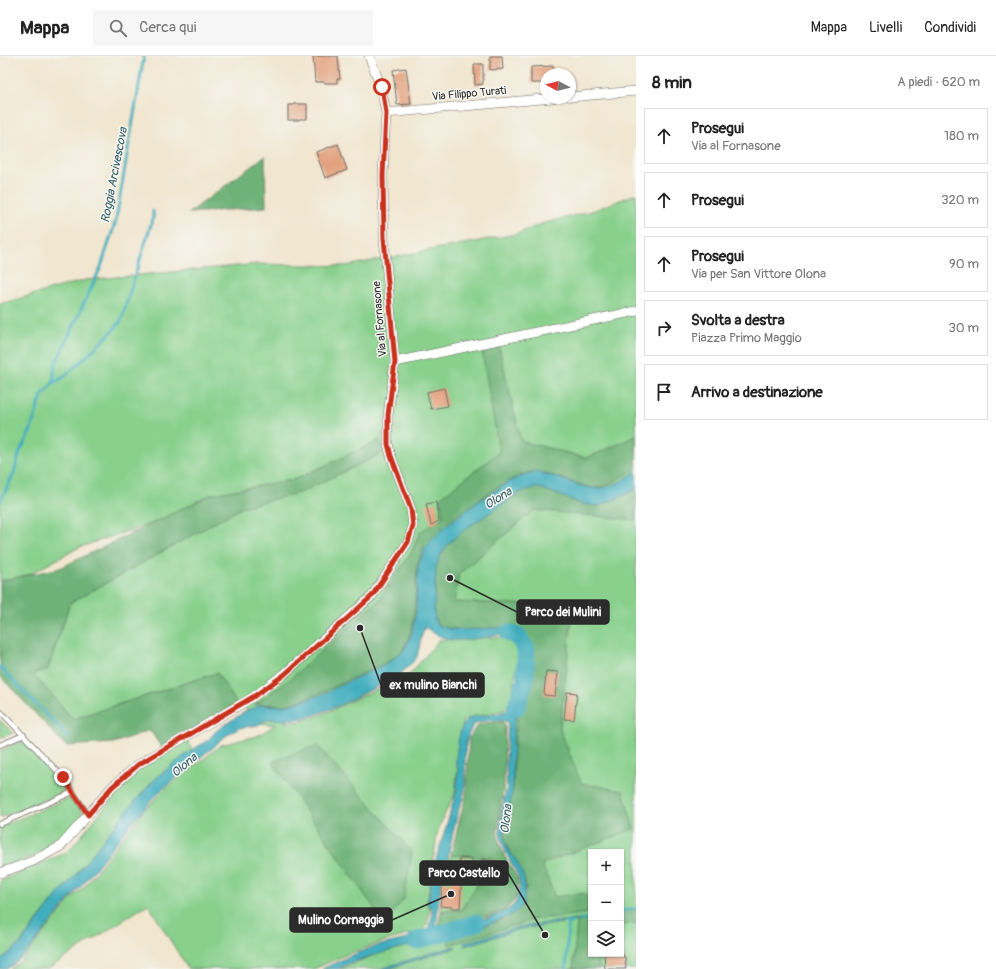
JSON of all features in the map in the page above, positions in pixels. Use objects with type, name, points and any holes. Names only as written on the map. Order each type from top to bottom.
[{"type":"street","name":"Via al Fornasone","points":[[369,56],[382,87],[386,113],[383,175],[384,238],[395,362],[636,311]]},
{"type":"street","points":[[576,96],[636,91]]},
{"type":"street","name":"Via Filippo Turati","points":[[386,113],[540,99]]},
{"type":"street","points":[[0,873],[33,861],[61,846],[112,787],[139,764],[253,697],[284,675],[372,596],[408,542],[413,526],[411,509],[388,444],[388,415],[395,362]]},
{"type":"lane","points":[[0,711],[63,777],[88,815]]},
{"type":"lane","points":[[0,745],[24,735]]},
{"type":"lane","points":[[0,824],[73,792]]},
{"type":"green space","points":[[265,156],[266,207],[189,213]]},
{"type":"green space","points":[[636,194],[636,969],[340,969],[422,935],[482,920],[504,910],[508,915],[525,896],[506,813],[509,713],[520,683],[523,663],[517,640],[508,633],[426,624],[393,677],[327,697],[284,722],[302,721],[325,713],[410,674],[439,640],[501,637],[513,640],[519,653],[510,702],[504,710],[463,720],[455,793],[437,834],[427,904],[430,909],[427,925],[421,931],[385,941],[348,954],[314,969],[188,969],[148,904],[48,969],[10,969],[20,962],[72,898],[85,886],[141,814],[165,789],[221,745],[257,736],[275,725],[252,722],[241,701],[237,704],[217,673],[73,719],[33,674],[48,669],[70,603],[237,510],[232,497],[80,547],[30,574],[0,582],[0,304],[85,280],[257,264],[345,266],[516,234],[544,223],[589,212]]},
{"type":"green space","points":[[499,347],[521,441],[587,458],[636,436],[636,469],[604,486],[592,488],[534,471],[520,475],[496,488],[457,515],[425,544],[417,566],[415,607],[411,632],[400,653],[387,662],[318,694],[289,704],[255,704],[289,680],[379,600],[411,553],[420,532],[443,517],[440,498],[499,452],[482,351]]},
{"type":"green space","points":[[380,440],[383,453],[302,492],[243,507],[70,603],[48,669],[33,674],[73,719],[217,673],[237,704],[161,747],[150,730],[114,743],[66,746],[0,676],[0,581],[60,568],[212,494],[296,479]]},
{"type":"green space","points":[[539,487],[582,504],[598,506],[636,489],[636,520],[534,510],[459,574],[454,602],[573,606],[560,729],[581,783],[623,791],[634,829],[542,864],[555,897],[584,893],[588,898],[588,913],[536,919],[449,945],[448,936],[498,921],[512,915],[526,888],[524,878],[505,841],[505,826],[513,787],[515,735],[529,642],[518,631],[498,628],[466,630],[447,628],[437,624],[434,612],[436,567],[439,557],[445,548],[460,533],[516,494]]},
{"type":"green space","points":[[0,720],[13,733],[0,738]]},
{"type":"green space","points":[[503,722],[505,725],[504,785],[497,832],[505,857],[517,878],[518,884],[516,897],[507,908],[497,913],[441,931],[438,928],[441,911],[461,910],[481,879],[491,880],[495,858],[451,855],[466,795],[469,738],[476,727],[480,724]]},
{"type":"green space","points":[[186,739],[192,750],[155,779],[141,794],[23,939],[11,952],[0,960],[0,881],[68,852],[118,791],[140,769]]},
{"type":"green space","points":[[22,741],[59,779],[66,791],[0,818],[0,751]]},
{"type":"green space","points":[[317,745],[412,852],[404,899],[384,922],[272,762]]},
{"type":"green space","points":[[71,797],[84,814],[59,841],[33,857],[0,868],[0,827]]},
{"type":"green space","points":[[451,855],[496,858],[491,880],[481,879],[461,910],[441,911],[444,879]]},
{"type":"green space","points":[[636,909],[636,923],[624,925],[624,911]]},
{"type":"green space","points":[[588,920],[588,957],[598,957],[599,969],[573,969],[577,922]]},
{"type":"water","points":[[535,472],[550,475],[586,487],[602,488],[617,483],[636,472],[636,489],[598,506],[582,504],[540,488],[533,488],[519,493],[464,530],[448,544],[440,556],[436,567],[434,610],[437,624],[446,628],[457,629],[505,628],[515,630],[522,634],[526,645],[525,674],[522,696],[514,724],[513,786],[504,833],[506,845],[520,867],[525,885],[524,902],[518,910],[511,915],[492,923],[454,934],[453,928],[495,916],[510,908],[515,903],[519,889],[518,876],[505,850],[500,834],[500,822],[504,801],[503,798],[505,796],[507,786],[506,763],[508,724],[505,721],[481,722],[475,724],[467,739],[464,793],[444,876],[442,878],[439,899],[436,929],[439,930],[440,936],[371,956],[338,969],[322,969],[365,950],[417,936],[427,930],[432,915],[432,909],[428,905],[428,902],[434,866],[456,793],[458,771],[456,757],[462,728],[467,720],[475,716],[504,712],[511,706],[514,700],[520,661],[520,648],[515,639],[504,634],[455,640],[435,634],[425,627],[417,657],[397,677],[338,706],[314,715],[304,718],[284,720],[271,719],[258,725],[240,728],[223,738],[164,788],[150,802],[32,946],[19,960],[7,969],[0,969],[0,960],[20,944],[59,893],[74,877],[128,809],[155,779],[171,766],[208,740],[217,730],[251,709],[260,705],[289,705],[318,696],[388,663],[401,653],[412,633],[416,610],[418,566],[428,544],[439,532],[491,493],[519,477]]},
{"type":"water","points":[[583,918],[583,920],[520,929],[465,946],[464,943],[519,927]]},
{"type":"water","points":[[455,946],[455,948],[387,969],[379,969]]},
{"type":"building","points":[[313,56],[338,56],[340,79],[337,79],[337,83],[315,82]]},
{"type":"building","points":[[490,56],[502,56],[503,69],[490,70]]},
{"type":"building","points":[[474,64],[483,64],[483,84],[475,85]]},
{"type":"building","points":[[553,66],[553,68],[540,68],[540,83],[531,83],[531,67]]},
{"type":"building","points":[[406,68],[411,104],[397,105],[393,70]]},
{"type":"building","points":[[307,104],[307,119],[288,120],[288,105]]},
{"type":"building","points":[[338,144],[347,170],[325,178],[316,152]]},
{"type":"building","points":[[444,388],[448,406],[431,409],[427,392]]},
{"type":"building","points":[[436,502],[439,521],[431,525],[426,504]]},
{"type":"building","points":[[546,671],[558,672],[555,696],[544,695]]},
{"type":"building","points":[[567,692],[577,693],[574,720],[564,719]]},
{"type":"building","points":[[460,858],[472,859],[471,870],[462,870],[460,908],[440,906],[443,882],[451,883],[453,865],[459,866]]},
{"type":"building","points":[[482,859],[505,862],[504,870],[481,867]]},
{"type":"building","points":[[604,957],[625,957],[626,969],[605,969]]},
{"type":"waterway","name":"Roggia Arcivescova","points":[[53,383],[55,365],[101,267],[116,220],[144,56]]},
{"type":"waterway","name":"Roggia Arcivescova","points":[[0,502],[14,473],[20,451],[30,432],[42,395],[53,383],[64,377],[107,337],[121,321],[153,218],[153,211]]},
{"type":"waterway","name":"Olona","points":[[509,633],[518,637],[526,649],[525,681],[516,707]]},
{"type":"waterway","name":"Roggia Arcivescova","points":[[0,667],[68,737]]},
{"type":"waterway","points":[[624,910],[636,908]]},
{"type":"waterway","points":[[579,920],[588,918]]},
{"type":"waterway","points":[[566,969],[568,923],[572,922]]},
{"type":"waterway","name":"Olona","points":[[416,941],[476,923]]},
{"type":"place","name":"Parco dei Mulini","points":[[450,578]]},
{"type":"place","name":"ex mulino Bianchi","points":[[360,628]]},
{"type":"place","name":"Mulino Cornaggia","points":[[451,894]]},
{"type":"place","name":"Parco Castello","points":[[545,935]]},
{"type":"route","points":[[63,777],[88,815],[112,787],[139,764],[253,697],[284,675],[372,596],[408,542],[413,526],[411,509],[391,456],[387,433],[395,362],[384,238],[383,175],[386,113],[382,87]]}]
